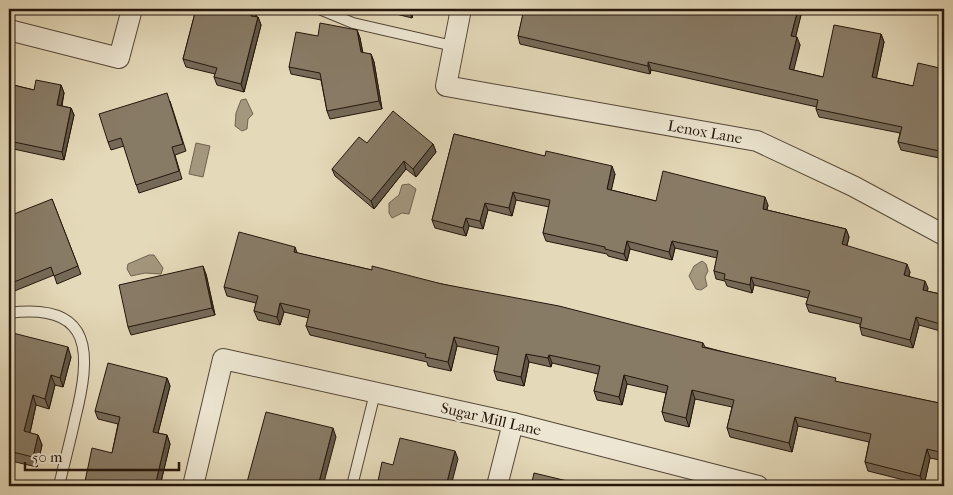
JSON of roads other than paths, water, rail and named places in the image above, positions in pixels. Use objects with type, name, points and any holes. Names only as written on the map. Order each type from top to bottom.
[{"type":"street","points":[[9,30],[119,58],[132,9]]},
{"type":"street","points":[[453,46],[461,9]]},
{"type":"street","name":"Lenox Lane","points":[[453,46],[446,86],[757,141],[853,186],[944,235]]},
{"type":"street","name":"Sugar Mill Lane","points":[[193,486],[223,359],[513,423],[758,486]]},
{"type":"street","points":[[497,486],[513,423]]},
{"type":"lane","points":[[319,9],[353,23],[453,46]]},
{"type":"lane","points":[[9,313],[43,312],[66,320],[76,330],[84,349],[86,370],[58,486]]},
{"type":"lane","points":[[352,486],[375,393]]}]
